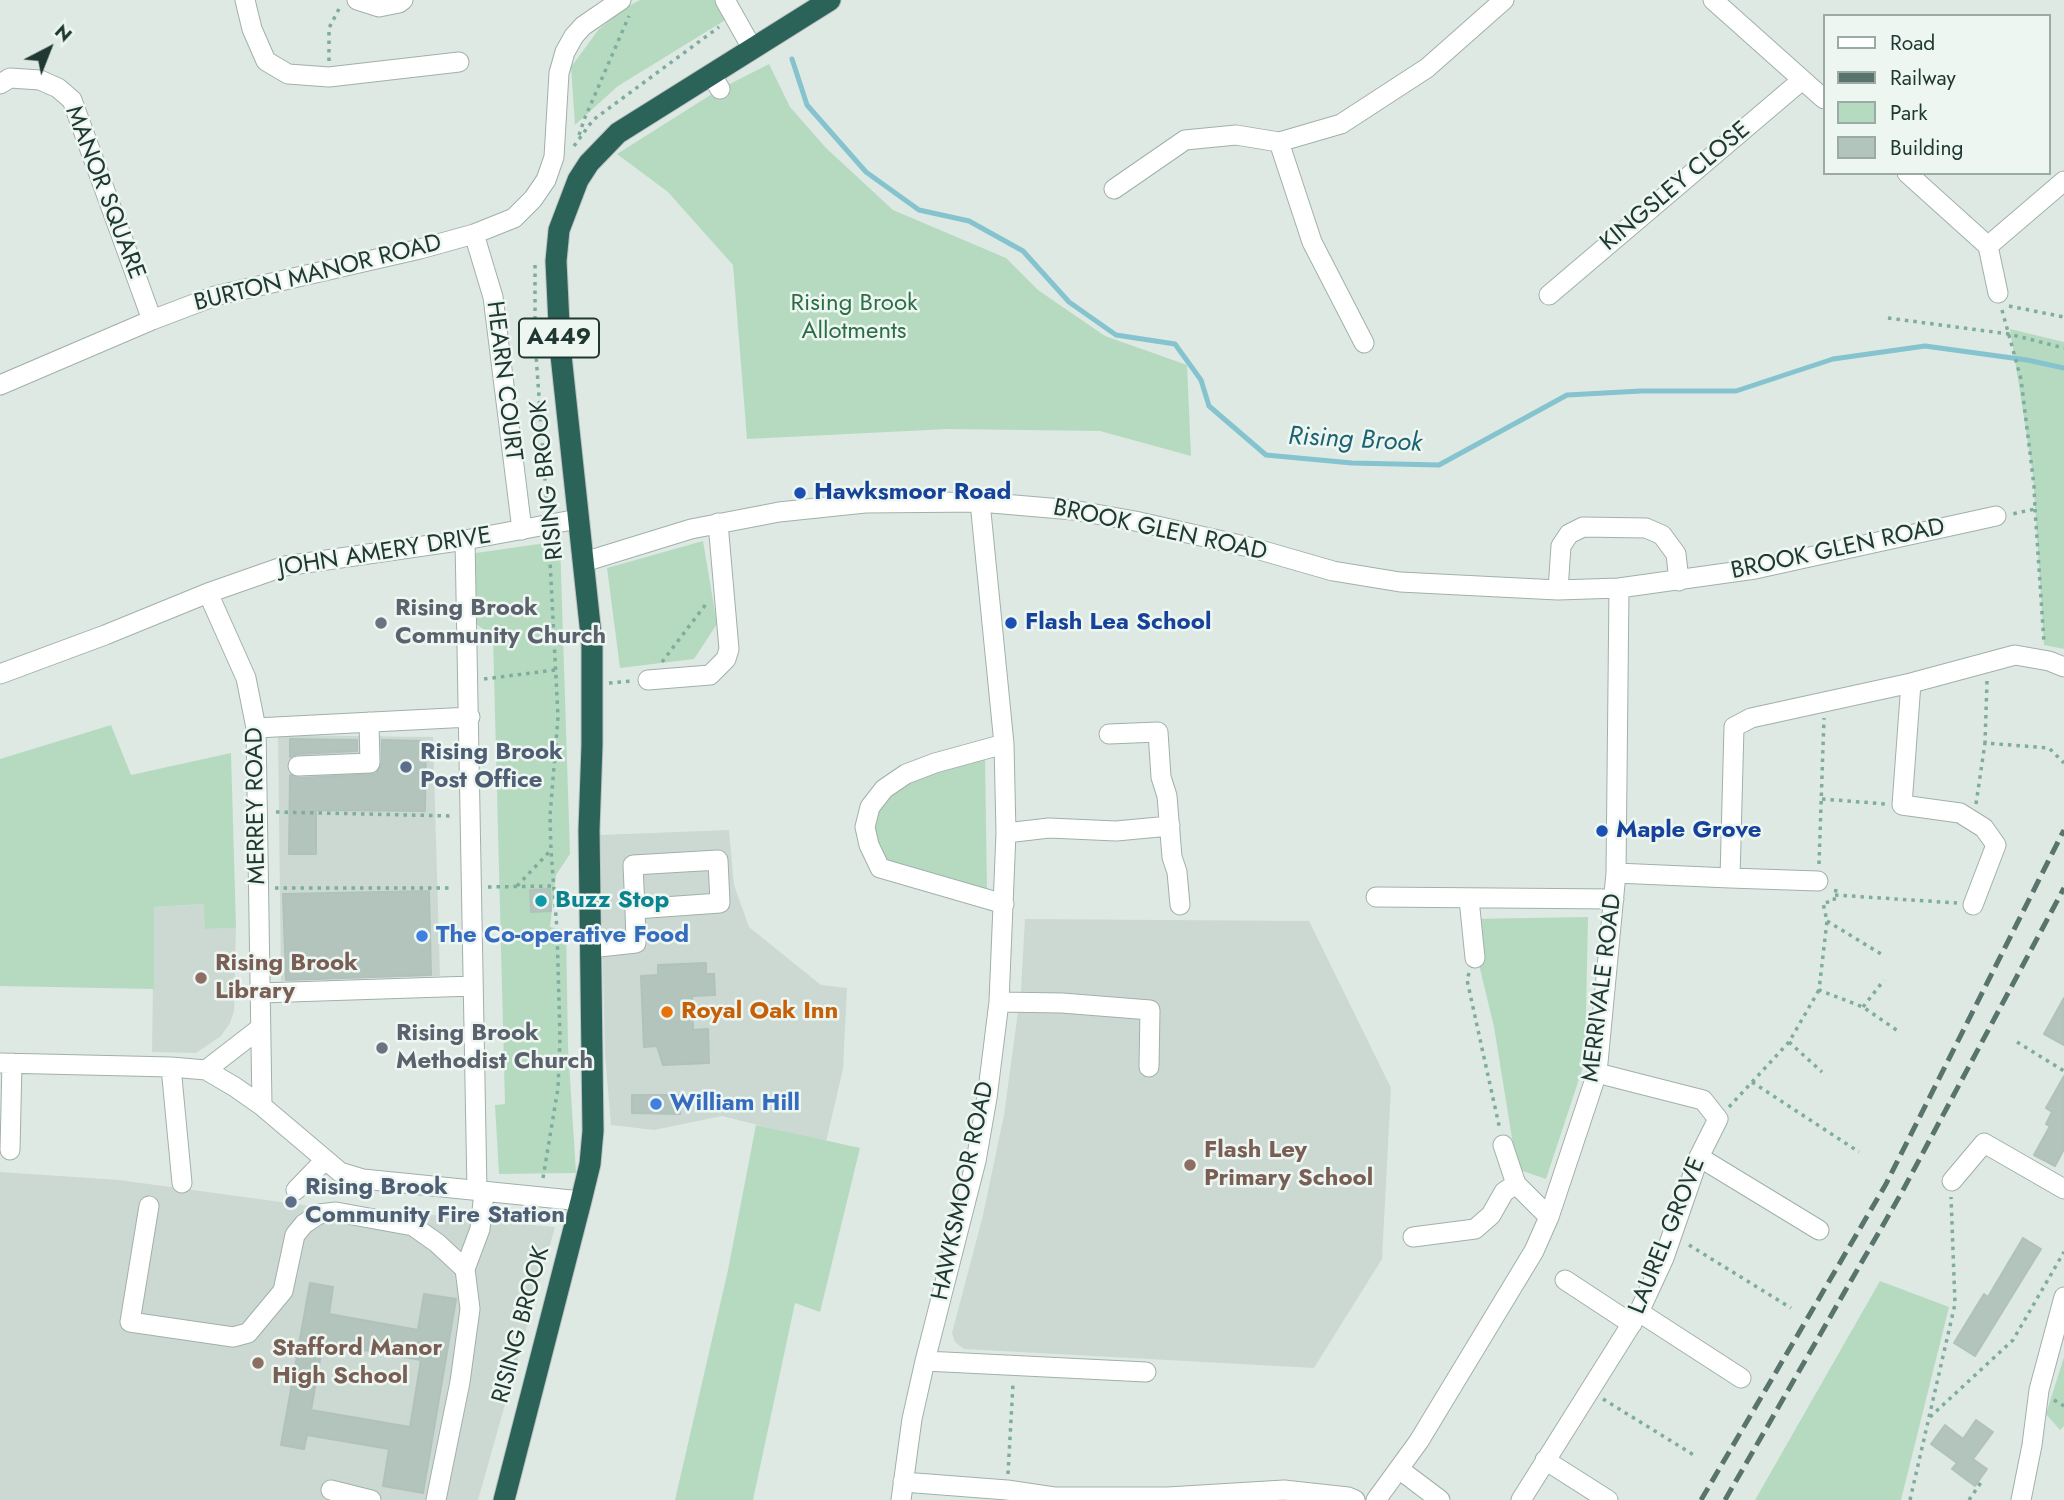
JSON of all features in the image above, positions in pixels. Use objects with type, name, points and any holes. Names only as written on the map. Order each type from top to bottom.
[{"type":"highway","name":"RISING BROOK","points":[[504,1500],[590,1164],[593,1131],[589,830],[592,644],[559,333],[556,261],[559,230],[578,180],[603,147],[640,117],[715,81],[752,48],[830,0]]},
{"type":"street","points":[[245,0],[252,29],[266,61],[288,75],[329,77],[459,62]]},
{"type":"street","points":[[357,0],[379,8],[399,4],[403,0]]},
{"type":"street","points":[[726,0],[752,48]]},
{"type":"street","points":[[1114,188],[1185,140],[1236,135],[1279,142],[1341,124],[1427,68],[1504,0]]},
{"type":"street","points":[[1713,0],[1822,97]]},
{"type":"street","name":"BURTON MANOR ROAD","points":[[0,384],[215,296],[420,249],[474,234],[514,218],[533,199],[545,180],[554,157],[559,73],[565,52],[583,26],[625,8]]},
{"type":"street","name":"MANOR SQUARE","points":[[0,84],[10,78],[40,80],[58,88],[72,100],[152,320]]},
{"type":"street","name":"KINGSLEY CLOSE","points":[[1549,295],[1802,80]]},
{"type":"street","points":[[1279,142],[1312,242],[1364,343]]},
{"type":"street","points":[[1909,175],[1988,246],[1999,299]]},
{"type":"street","points":[[1988,246],[2064,181]]},
{"type":"street","name":"HEARN COURT","points":[[474,234],[494,297],[522,530]]},
{"type":"street","name":"BROOK GLEN ROAD","points":[[584,562],[657,538],[779,512],[865,503],[980,502],[1073,510],[1135,521],[1253,548],[1333,571],[1400,582],[1558,590],[1619,588],[1755,569],[1996,516]]},
{"type":"street","name":"HAWKSMOOR ROAD","points":[[902,1491],[912,1419],[925,1361],[976,1161],[999,1002],[1006,832],[1004,744],[980,502]]},
{"type":"street","name":"JOHN AMERY DRIVE","points":[[0,674],[285,566],[465,540],[578,519]]},
{"type":"street","points":[[648,680],[710,675],[726,659],[729,649],[718,523]]},
{"type":"street","points":[[1558,590],[1561,546],[1569,534],[1583,527],[1646,528],[1662,535],[1676,554],[1679,581]]},
{"type":"street","points":[[436,1500],[460,1382],[470,1309],[465,1269],[480,1229],[465,540]]},
{"type":"street","name":"MERRIVALE ROAD","points":[[1376,1500],[1419,1441],[1534,1251],[1549,1217],[1597,1073],[1616,873],[1619,588]]},
{"type":"street","name":"MERREY ROAD","points":[[208,593],[246,678],[256,728],[262,1106]]},
{"type":"street","points":[[1730,878],[1734,727],[1751,718],[1911,683],[2015,655],[2057,664]]},
{"type":"street","points":[[1911,683],[1902,805],[1960,813],[1984,828],[1996,845],[1973,905]]},
{"type":"street","points":[[256,728],[470,717]]},
{"type":"street","points":[[299,766],[370,763],[369,722]]},
{"type":"street","points":[[1109,734],[1158,732],[1161,777],[1168,802],[1171,848],[1177,872],[1180,905]]},
{"type":"street","points":[[1004,744],[906,774],[884,789],[870,807],[865,827],[869,845],[880,868],[1004,904]]},
{"type":"street","points":[[1006,832],[1049,828],[1116,831],[1170,826]]},
{"type":"street","points":[[590,948],[636,943],[633,865],[718,860],[720,903],[635,909]]},
{"type":"street","points":[[1616,873],[1818,881]]},
{"type":"street","points":[[1377,897],[1614,899]]},
{"type":"street","points":[[1469,899],[1475,958]]},
{"type":"street","points":[[260,992],[473,986]]},
{"type":"street","points":[[999,1002],[1062,1003],[1150,1010],[1149,1067]]},
{"type":"street","points":[[205,1070],[259,1029]]},
{"type":"street","points":[[10,1150],[6,1063],[205,1070],[262,1106],[340,1172],[363,1179],[581,1201]]},
{"type":"street","points":[[171,1067],[182,1182]]},
{"type":"street","points":[[1597,1073],[1703,1100],[1718,1119]]},
{"type":"street","name":"LAUREL GROVE","points":[[1521,1500],[1636,1318],[1664,1258],[1699,1157],[1718,1119]]},
{"type":"street","points":[[1952,1181],[1984,1143],[2064,1189]]},
{"type":"street","points":[[1503,1145],[1516,1184],[1549,1217]]},
{"type":"street","points":[[1699,1157],[1819,1230]]},
{"type":"street","points":[[296,1190],[324,1161]]},
{"type":"street","points":[[1413,1237],[1475,1229],[1491,1215],[1504,1192],[1516,1184]]},
{"type":"street","points":[[149,1206],[130,1322],[233,1337],[248,1333],[283,1291],[295,1235],[304,1224],[319,1214],[336,1212],[413,1226],[437,1243],[465,1269]]},
{"type":"street","points":[[1565,1280],[1741,1378]]},
{"type":"street","points":[[2021,1500],[2039,1390],[2064,1297]]},
{"type":"street","points":[[925,1361],[1146,1372]]},
{"type":"street","points":[[1545,1460],[1608,1500]]},
{"type":"street","points":[[1399,1469],[1440,1500]]},
{"type":"street","points":[[331,1490],[371,1500]]},
{"type":"street","points":[[902,1491],[1007,1490],[1054,1497],[1167,1499],[1284,1490],[1348,1497],[1354,1500]]},
{"type":"path","points":[[329,77],[330,28],[344,0]]},
{"type":"path","points":[[578,140],[625,8]]},
{"type":"path","points":[[1999,299],[2064,317]]},
{"type":"path","points":[[1999,299],[2021,379],[2035,509],[2045,645],[2057,664]]},
{"type":"path","points":[[1888,318],[2009,334],[2064,348]]},
{"type":"path","points":[[1996,516],[2035,509]]},
{"type":"path","points":[[593,684],[648,680],[724,580]]},
{"type":"path","points":[[1974,820],[1985,743],[1989,662]]},
{"type":"path","points":[[469,681],[555,670]]},
{"type":"path","points":[[1718,1119],[1789,1042],[1819,990],[1827,921],[1823,903],[1834,901],[1837,879],[1818,881],[1825,702]]},
{"type":"path","points":[[1985,743],[2049,748],[2064,763]]},
{"type":"path","points":[[1822,799],[1902,805]]},
{"type":"path","points":[[258,812],[469,817]]},
{"type":"path","points":[[517,886],[551,850]]},
{"type":"path","points":[[259,888],[552,886]]},
{"type":"path","points":[[1835,895],[1973,905]]},
{"type":"path","points":[[1827,921],[1881,954]]},
{"type":"path","points":[[1475,958],[1467,980],[1503,1145]]},
{"type":"path","points":[[1863,1007],[1884,980]]},
{"type":"path","points":[[1819,990],[1863,1007],[1898,1031]]},
{"type":"path","points":[[1789,1042],[1822,1072]]},
{"type":"path","points":[[2017,1042],[2064,1071]]},
{"type":"path","points":[[1752,1082],[1859,1152]]},
{"type":"path","points":[[1910,1500],[1955,1304],[1952,1181]]},
{"type":"path","points":[[1672,1234],[1791,1308]]},
{"type":"path","points":[[1928,1419],[2013,1340],[2064,1252]]},
{"type":"path","points":[[1007,1490],[1014,1364]]},
{"type":"path","points":[[1590,1390],[1697,1457]]},
{"type":"path","points":[[1969,1500],[1982,1481]]},
{"type":"shaded area","points":[[278,735],[433,737],[440,976],[281,981]]},
{"type":"shaded area","points":[[729,830],[734,885],[749,927],[821,985],[847,988],[843,1069],[826,1142],[722,1116],[654,1130],[611,1125],[605,1054],[600,835]]},
{"type":"shaded area","points":[[205,904],[205,929],[236,928],[234,1011],[230,1023],[221,1036],[196,1053],[152,1052],[154,907]]},
{"type":"shaded area","name":"Flash Ley Primary School","points":[[1025,919],[1309,921],[1391,1088],[1382,1259],[1314,1368],[964,1349],[955,1342],[952,1333],[983,1215],[1004,1115],[1021,990]]},
{"type":"shaded area","name":"Stafford Manor High School","points":[[0,1172],[119,1180],[325,1208],[402,1212],[555,1227],[478,1500],[0,1500]]},
{"type":"green space","points":[[640,0],[716,0],[727,19],[618,86],[575,125],[571,67],[599,29],[625,8]]},
{"type":"green space","name":"Rising Brook Allotments","points":[[769,64],[790,107],[826,148],[893,210],[1006,258],[1038,290],[1105,336],[1187,365],[1191,456],[1100,431],[948,429],[747,439],[733,265],[668,192],[617,154],[720,89]]},
{"type":"green space","points":[[2010,329],[2064,342],[2064,649],[2044,645],[2033,475]]},
{"type":"green space","points":[[560,541],[570,854],[556,875],[550,927],[566,930],[568,1047],[576,1173],[499,1174],[495,1105],[505,1104],[493,636],[476,624],[472,560],[476,553]]},
{"type":"green space","points":[[703,541],[717,624],[694,659],[620,668],[607,568]]},
{"type":"green space","points":[[111,725],[131,775],[231,753],[236,928],[205,929],[204,904],[154,907],[154,989],[0,986],[0,759]]},
{"type":"green space","points":[[985,757],[987,891],[904,873],[878,855],[869,828],[878,802],[906,779]]},
{"type":"green space","points":[[1588,917],[1585,1061],[1546,1179],[1517,1169],[1494,1027],[1468,919]]},
{"type":"green space","points":[[756,1125],[860,1148],[820,1312],[795,1303],[753,1500],[675,1500],[728,1270]]},
{"type":"green space","points":[[1880,1281],[1949,1307],[1901,1500],[1755,1500]]},
{"type":"green space","points":[[2064,1357],[2064,1426],[2060,1430],[2046,1414]]},
{"type":"building","points":[[290,739],[357,740],[357,751],[297,754],[290,757]]},
{"type":"building","points":[[382,740],[426,741],[425,811],[316,810],[316,854],[289,854],[290,775],[299,778],[376,774],[382,763]]},
{"type":"building","name":"Buzz Stop","points":[[550,889],[551,911],[531,912],[530,890]]},
{"type":"building","points":[[429,891],[431,975],[286,980],[283,894]]},
{"type":"building","name":"Royal Oak Inn","points":[[706,963],[706,974],[714,974],[715,995],[692,996],[693,1030],[708,1029],[709,1063],[663,1065],[657,1046],[644,1047],[641,976],[658,975],[658,965]]},
{"type":"building","points":[[2064,998],[2064,1045],[2044,1034]]},
{"type":"building","points":[[2064,1076],[2064,1149],[2055,1166],[2034,1155],[2050,1126],[2046,1124],[2052,1112],[2046,1108]]},
{"type":"building","name":"William Hill","points":[[632,1095],[680,1095],[680,1114],[632,1113]]},
{"type":"building","points":[[2023,1238],[2041,1249],[1975,1356],[1954,1343],[1984,1294],[1988,1297]]},
{"type":"building","name":"Stafford Manor High School","points":[[310,1283],[333,1287],[329,1314],[418,1330],[424,1294],[456,1299],[423,1493],[383,1486],[389,1449],[307,1435],[304,1449],[281,1445]],"holes":[[[323,1343],[421,1360],[410,1427],[311,1410]]]},
{"type":"building","points":[[1976,1420],[1993,1432],[1973,1459],[1987,1469],[1975,1486],[1952,1469],[1957,1463],[1931,1444],[1945,1425],[1963,1439]]},
{"type":"waterway","name":"Rising Brook","points":[[792,59],[807,105],[866,172],[919,210],[969,221],[1023,251],[1069,302],[1116,335],[1175,344],[1201,380],[1209,406],[1266,455],[1352,463],[1439,465],[1567,395],[1641,391],[1736,391],[1833,359],[1925,346],[2027,360],[2064,368]]},
{"type":"railway","points":[[1701,1500],[1886,1184],[2064,830]]},
{"type":"railway","points":[[1725,1500],[1902,1192],[2064,888]]},
{"type":"place","name":"Hawksmoor Road","points":[[800,493]]},
{"type":"place","name":"Rising Brook Community Church","points":[[381,623]]},
{"type":"place","name":"Flash Lea School","points":[[1011,623]]},
{"type":"place","name":"Rising Brook Post Office","points":[[406,767]]},
{"type":"place","name":"Maple Grove","points":[[1602,831]]},
{"type":"place","name":"Buzz Stop","points":[[541,901]]},
{"type":"place","name":"The Co-operative Food","points":[[422,936]]},
{"type":"place","name":"Rising Brook Library","points":[[201,978]]},
{"type":"place","name":"Royal Oak Inn","points":[[667,1012]]},
{"type":"place","name":"Rising Brook Methodist Church","points":[[382,1048]]},
{"type":"place","name":"William Hill","points":[[656,1104]]},
{"type":"place","name":"Flash Ley Primary School","points":[[1190,1165]]},
{"type":"place","name":"Rising Brook Community Fire Station","points":[[291,1202]]},
{"type":"place","name":"Stafford Manor High School","points":[[258,1363]]}]
